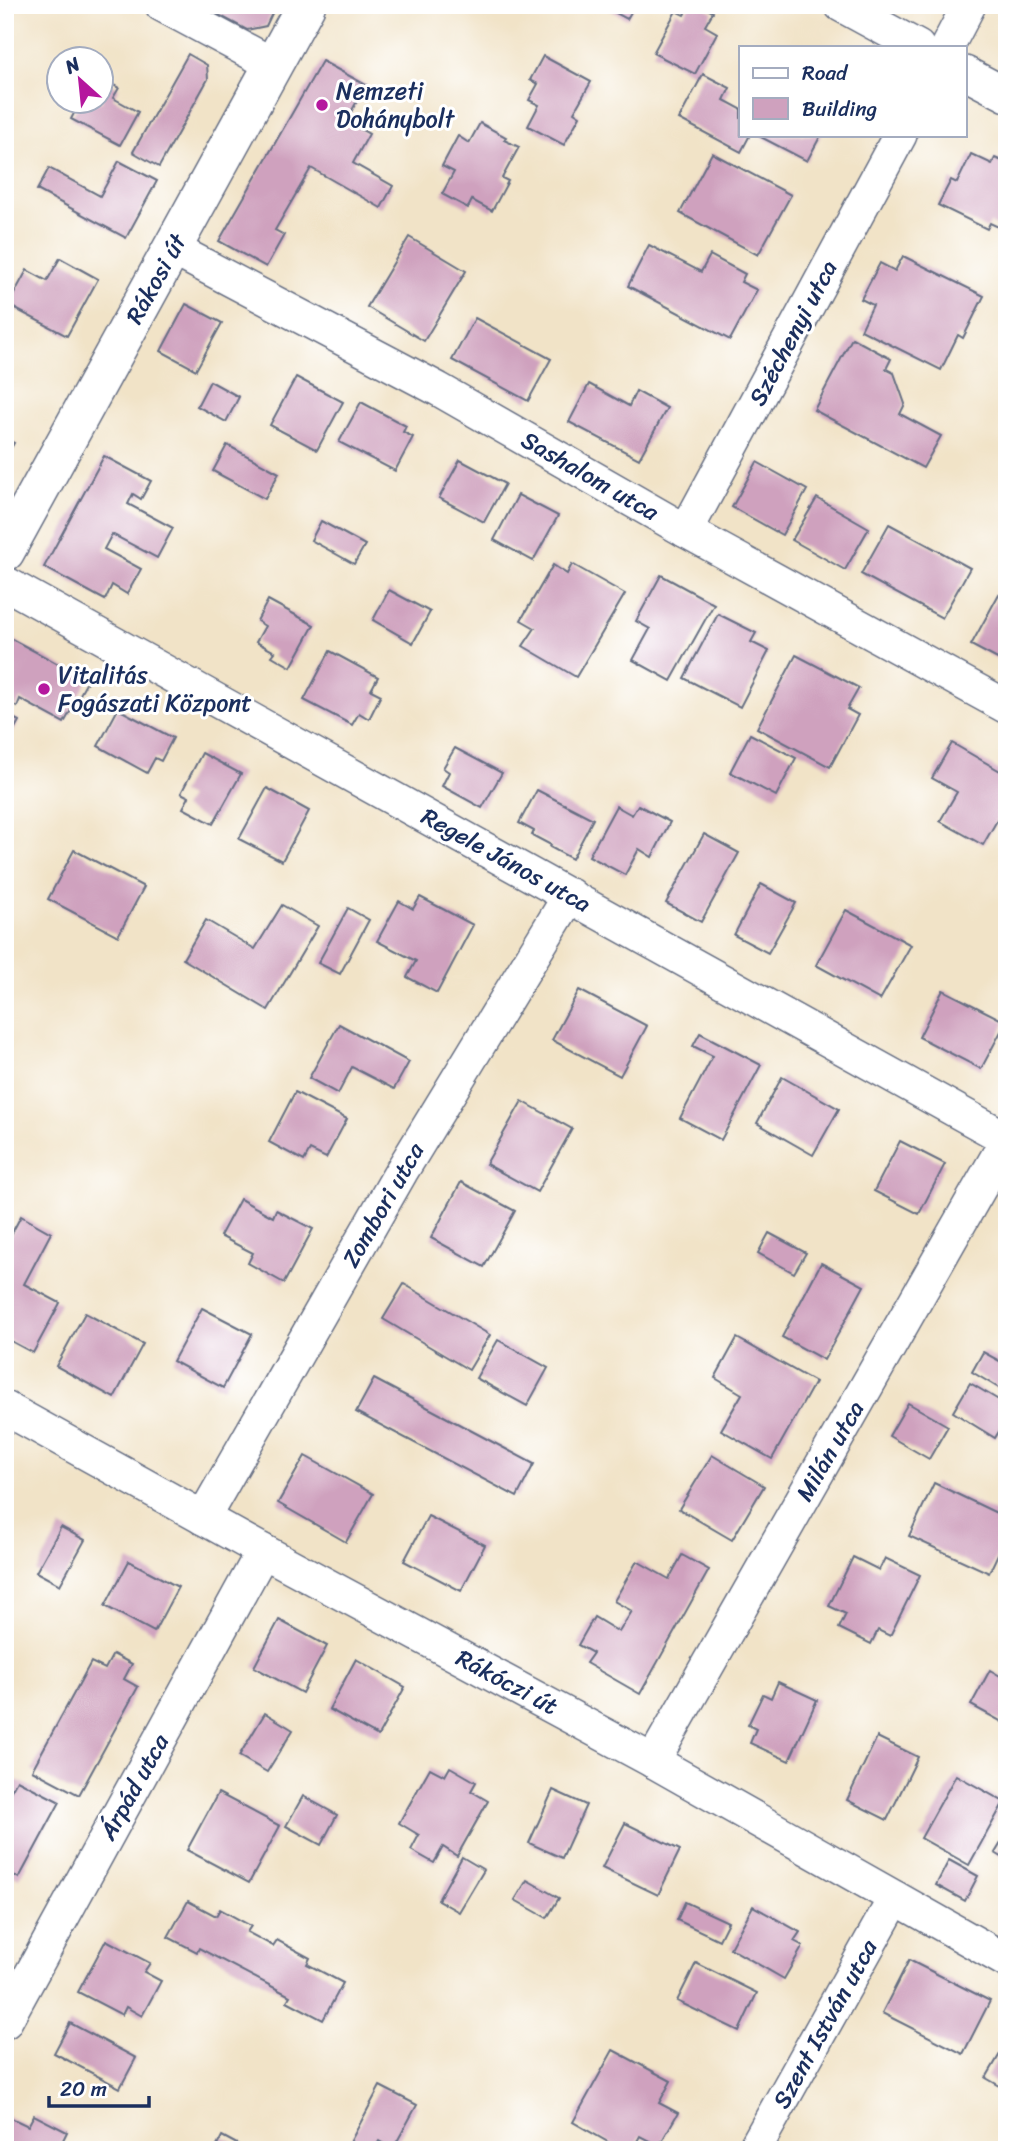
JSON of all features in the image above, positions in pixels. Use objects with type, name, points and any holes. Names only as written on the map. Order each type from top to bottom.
[{"type":"main road","name":"Rákosi út","points":[[5,552],[306,5]]},
{"type":"street","points":[[162,5],[274,65]]},
{"type":"street","points":[[841,5],[916,46]]},
{"type":"street","points":[[948,46],[969,5]]},
{"type":"street","points":[[967,74],[1007,95]]},
{"type":"street","name":"Széchenyi utca","points":[[686,531],[899,136]]},
{"type":"street","name":"Sashalom utca","points":[[173,249],[438,389],[686,531],[1007,707]]},
{"type":"street","name":"Regele János utca","points":[[5,583],[1007,1140]]},
{"type":"street","name":"Zombori utca","points":[[203,1518],[401,1172],[570,895]]},
{"type":"street","name":"Milán utca","points":[[653,1761],[1007,1140]]},
{"type":"street","name":"Rákóczi út","points":[[5,1408],[263,1551],[653,1761],[1007,1961]]},
{"type":"street","name":"Árpád utca","points":[[5,2022],[263,1551]]},
{"type":"street","name":"Szent István utca","points":[[754,2150],[895,1898]]},
{"type":"building","points":[[200,5],[276,5],[266,26],[247,30]]},
{"type":"building","points":[[601,5],[635,5],[627,19]]},
{"type":"building","points":[[690,5],[700,5],[713,12],[705,26],[717,33],[695,74],[653,53],[676,11],[684,15]]},
{"type":"building","points":[[188,54],[207,65],[208,79],[159,167],[133,152]]},
{"type":"building","points":[[543,56],[591,82],[574,112],[580,116],[564,145],[528,126],[539,105],[529,100],[538,84],[530,80]]},
{"type":"building","points":[[322,61],[366,85],[346,121],[369,134],[353,163],[393,186],[381,208],[311,168],[275,230],[284,235],[266,267],[219,241]]},
{"type":"building","points":[[703,74],[730,88],[724,100],[739,108],[739,136],[749,136],[741,152],[679,119]]},
{"type":"building","points":[[116,100],[138,112],[120,145],[71,119],[73,116],[116,116]]},
{"type":"building","points":[[480,123],[519,147],[502,178],[508,181],[492,211],[472,200],[468,208],[442,194],[454,172],[442,166],[458,136],[469,143]]},
{"type":"building","points":[[759,136],[820,136],[807,161]]},
{"type":"building","points":[[712,153],[791,195],[758,255],[680,213]]},
{"type":"building","points":[[971,154],[992,164],[995,158],[1007,163],[1007,231],[990,223],[987,229],[938,205],[951,180],[957,183]]},
{"type":"building","points":[[119,161],[157,181],[126,238],[37,190],[49,168],[100,196]]},
{"type":"building","points":[[409,237],[466,271],[424,341],[367,307]]},
{"type":"building","points":[[649,245],[701,272],[710,255],[745,274],[741,282],[757,290],[730,340],[628,286]]},
{"type":"building","points":[[903,256],[984,296],[963,338],[958,335],[941,370],[861,330],[873,305],[861,299],[880,263],[895,271]]},
{"type":"building","points":[[60,258],[98,279],[67,336],[8,305],[27,270],[47,281]]},
{"type":"building","points":[[186,304],[222,323],[196,370],[161,351]]},
{"type":"building","points":[[475,318],[551,359],[528,401],[452,360]]},
{"type":"building","points":[[852,338],[891,359],[886,369],[894,373],[905,404],[900,414],[941,436],[923,468],[814,410]]},
{"type":"building","points":[[296,377],[343,402],[317,450],[270,425]]},
{"type":"building","points":[[210,381],[239,397],[226,422],[197,406]]},
{"type":"building","points":[[589,384],[629,406],[636,391],[667,408],[639,459],[569,422]]},
{"type":"building","points":[[361,402],[406,426],[403,432],[413,437],[395,471],[339,442]]},
{"type":"building","points":[[5,438],[14,443],[5,459]]},
{"type":"building","points":[[227,445],[279,473],[265,499],[213,471]]},
{"type":"building","points":[[104,456],[151,481],[141,499],[133,494],[128,504],[173,528],[157,558],[112,534],[104,549],[141,569],[127,594],[112,585],[105,600],[44,567]]},
{"type":"building","points":[[460,460],[505,484],[484,522],[439,498]]},
{"type":"building","points":[[757,462],[807,490],[782,535],[732,507]]},
{"type":"building","points":[[518,495],[558,516],[533,561],[494,540]]},
{"type":"building","points":[[817,498],[869,528],[845,570],[792,540]]},
{"type":"building","points":[[321,521],[365,545],[354,564],[311,540]]},
{"type":"building","points":[[889,524],[970,568],[942,618],[861,574]]},
{"type":"building","points":[[572,564],[625,594],[576,677],[523,646],[535,628],[521,620],[553,565],[567,574]]},
{"type":"building","points":[[661,575],[714,604],[671,681],[633,660],[650,629],[636,621]]},
{"type":"building","points":[[389,590],[430,612],[413,643],[373,620]]},
{"type":"building","points":[[999,594],[1007,599],[1007,664],[971,645]]},
{"type":"building","points":[[268,600],[314,625],[291,667],[272,656],[275,652],[256,642],[265,626],[257,621]]},
{"type":"building","points":[[718,614],[756,633],[751,642],[769,651],[740,707],[684,678]]},
{"type":"building","name":"Vitalitás Fogászati Központ","points":[[8,637],[88,680],[64,723],[20,699],[17,707],[5,700],[5,641]]},
{"type":"building","points":[[330,651],[378,677],[371,690],[381,695],[369,719],[359,713],[352,725],[304,700]]},
{"type":"building","points":[[796,655],[859,688],[847,709],[858,715],[830,767],[757,728]]},
{"type":"building","points":[[118,709],[173,738],[161,761],[155,758],[147,773],[98,746]]},
{"type":"building","points":[[5,714],[19,721],[5,746]]},
{"type":"building","points":[[750,734],[796,758],[776,796],[730,772]]},
{"type":"building","points":[[952,743],[1007,775],[1007,803],[983,845],[940,821],[957,792],[932,778]]},
{"type":"building","points":[[455,748],[502,773],[482,808],[442,786],[449,772],[443,768]]},
{"type":"building","points":[[202,753],[241,774],[213,824],[183,808],[189,797],[181,793]]},
{"type":"building","points":[[267,788],[309,811],[282,861],[239,839]]},
{"type":"building","points":[[537,790],[593,819],[572,859],[532,835],[534,831],[519,823]]},
{"type":"building","points":[[638,805],[670,822],[652,857],[639,849],[625,875],[589,856],[616,806],[632,815]]},
{"type":"building","points":[[704,834],[739,853],[701,922],[666,903]]},
{"type":"building","points":[[74,850],[144,887],[118,936],[48,899]]},
{"type":"building","points":[[761,884],[796,903],[768,953],[734,935]]},
{"type":"building","points":[[420,897],[473,925],[437,993],[407,977],[416,961],[377,941],[399,901],[413,909]]},
{"type":"building","points":[[282,905],[318,926],[268,1010],[183,959],[206,920],[255,949]]},
{"type":"building","points":[[348,908],[369,920],[340,974],[318,963]]},
{"type":"building","points":[[846,910],[911,945],[880,1000],[816,965]]},
{"type":"building","points":[[579,990],[647,1026],[620,1076],[552,1040]]},
{"type":"building","points":[[943,990],[1006,1022],[981,1069],[919,1037]]},
{"type":"building","points":[[339,1024],[409,1062],[394,1089],[352,1067],[338,1094],[309,1078]]},
{"type":"building","points":[[700,1033],[761,1065],[721,1140],[680,1118],[713,1056],[693,1046]]},
{"type":"building","points":[[782,1077],[839,1109],[813,1155],[757,1123]]},
{"type":"building","points":[[295,1092],[347,1119],[326,1158],[310,1150],[304,1161],[269,1142]]},
{"type":"building","points":[[522,1101],[572,1129],[537,1192],[486,1164]]},
{"type":"building","points":[[900,1141],[945,1164],[919,1214],[874,1191]]},
{"type":"building","points":[[461,1182],[515,1211],[484,1267],[431,1238]]},
{"type":"building","points":[[240,1199],[273,1217],[276,1210],[313,1229],[284,1283],[248,1263],[253,1253],[220,1236]]},
{"type":"building","points":[[21,1216],[51,1233],[24,1284],[60,1303],[33,1353],[5,1338],[5,1246]]},
{"type":"building","points":[[769,1233],[806,1253],[794,1273],[758,1253]]},
{"type":"building","points":[[821,1263],[864,1286],[824,1360],[782,1337]]},
{"type":"building","points":[[404,1284],[490,1335],[469,1370],[383,1319]]},
{"type":"building","points":[[202,1308],[252,1334],[223,1388],[173,1361]]},
{"type":"building","points":[[85,1313],[143,1344],[114,1398],[56,1366]]},
{"type":"building","points":[[737,1338],[815,1382],[772,1459],[721,1430],[742,1394],[715,1378]]},
{"type":"building","points":[[498,1340],[548,1368],[527,1406],[476,1378]]},
{"type":"building","points":[[983,1352],[1007,1365],[1007,1393],[972,1372]]},
{"type":"building","points":[[374,1379],[534,1464],[517,1497],[356,1412]]},
{"type":"building","points":[[970,1383],[1007,1405],[1007,1418],[995,1438],[953,1412]]},
{"type":"building","points":[[908,1403],[948,1426],[929,1459],[889,1436]]},
{"type":"building","points":[[712,1455],[764,1486],[732,1540],[679,1509]]},
{"type":"building","points":[[305,1456],[373,1494],[346,1542],[278,1503]]},
{"type":"building","points":[[934,1483],[1007,1518],[1007,1535],[989,1573],[909,1536]]},
{"type":"building","points":[[428,1516],[485,1545],[461,1591],[404,1561]]},
{"type":"building","points":[[61,1527],[85,1540],[60,1585],[36,1572]]},
{"type":"building","points":[[682,1555],[709,1570],[640,1694],[586,1663],[593,1653],[578,1645],[594,1617],[619,1632],[632,1611],[614,1601],[637,1561],[669,1579]]},
{"type":"building","points":[[853,1557],[879,1570],[885,1558],[920,1575],[890,1636],[878,1630],[871,1644],[839,1628],[846,1614],[829,1606]]},
{"type":"building","points":[[129,1561],[178,1587],[154,1632],[105,1606]]},
{"type":"building","points":[[279,1620],[327,1646],[302,1693],[254,1667]]},
{"type":"building","points":[[113,1654],[132,1664],[124,1679],[138,1687],[79,1795],[32,1770],[91,1662],[105,1669]]},
{"type":"building","points":[[356,1659],[405,1687],[378,1736],[329,1709]]},
{"type":"building","points":[[990,1670],[1007,1680],[1007,1714],[1002,1722],[971,1705]]},
{"type":"building","points":[[778,1682],[817,1700],[789,1761],[750,1743],[756,1729],[748,1725],[763,1694],[771,1698]]},
{"type":"building","points":[[265,1713],[293,1730],[267,1772],[239,1756]]},
{"type":"building","points":[[877,1737],[918,1757],[887,1820],[847,1800]]},
{"type":"building","points":[[450,1767],[476,1782],[471,1791],[488,1801],[457,1856],[443,1847],[434,1863],[411,1850],[419,1835],[399,1823],[430,1768],[445,1776]]},
{"type":"building","points":[[956,1775],[1004,1802],[969,1865],[921,1838]]},
{"type":"building","points":[[17,1780],[60,1802],[19,1878],[5,1870],[5,1801]]},
{"type":"building","points":[[553,1790],[586,1805],[562,1858],[529,1843]]},
{"type":"building","points":[[218,1793],[280,1826],[249,1883],[187,1850]]},
{"type":"building","points":[[303,1796],[337,1815],[321,1845],[286,1826]]},
{"type":"building","points":[[625,1823],[680,1850],[658,1895],[602,1868]]},
{"type":"building","points":[[1007,1833],[1007,1860],[995,1853]]},
{"type":"building","points":[[462,1857],[484,1870],[459,1912],[438,1900]]},
{"type":"building","points":[[949,1860],[978,1876],[965,1901],[936,1885]]},
{"type":"building","points":[[527,1880],[559,1898],[547,1918],[515,1900]]},
{"type":"building","points":[[188,1901],[216,1916],[220,1909],[251,1926],[247,1932],[273,1946],[277,1940],[310,1958],[307,1964],[343,1983],[323,2020],[287,2001],[290,1996],[199,1948],[197,1952],[168,1937]]},
{"type":"building","points":[[685,1902],[728,1922],[719,1940],[677,1920]]},
{"type":"building","points":[[753,1906],[800,1932],[794,1941],[803,1946],[784,1979],[730,1948]]},
{"type":"building","points":[[106,1940],[150,1963],[144,1972],[161,1981],[142,2016],[126,2007],[122,2015],[78,1992]]},
{"type":"building","points":[[909,1960],[990,2001],[963,2054],[882,2013]]},
{"type":"building","points":[[696,1963],[757,1993],[739,2031],[677,2001]]},
{"type":"building","points":[[70,2023],[136,2058],[120,2088],[54,2053]]},
{"type":"building","points":[[1007,2042],[1007,2090],[986,2078]]},
{"type":"building","points":[[613,2050],[671,2081],[659,2103],[678,2113],[659,2146],[640,2136],[632,2150],[622,2150],[573,2122]]},
{"type":"building","points":[[380,2086],[417,2105],[393,2149],[379,2141],[374,2150],[346,2150]]},
{"type":"building","points":[[5,2115],[28,2126],[34,2115],[67,2132],[61,2144],[72,2150],[5,2150]]},
{"type":"building","points":[[222,2136],[248,2150],[215,2150]]},
{"type":"place","name":"Nemzeti Dohánybolt","points":[[322,105]]},
{"type":"place","name":"Vitalitás Fogászati Központ","points":[[44,689]]}]
